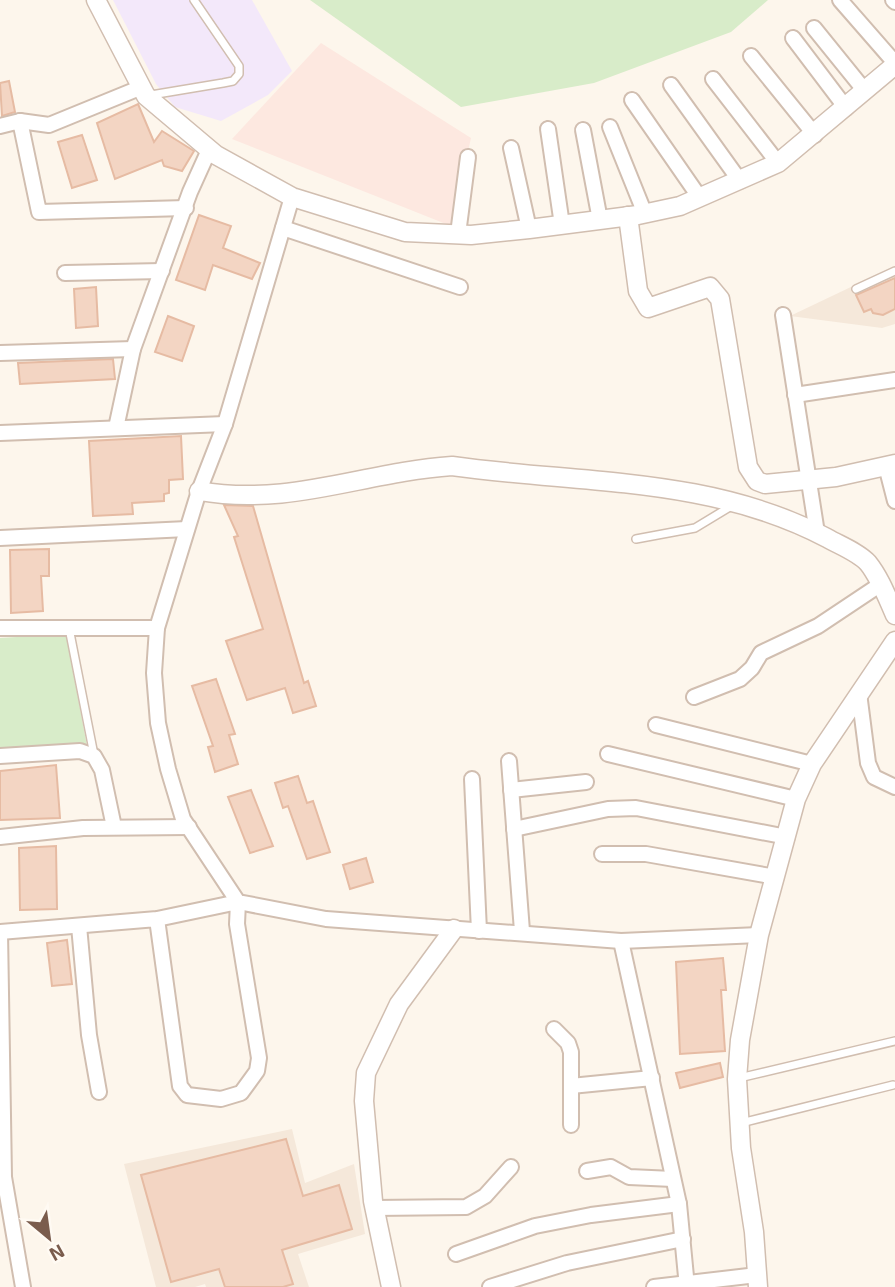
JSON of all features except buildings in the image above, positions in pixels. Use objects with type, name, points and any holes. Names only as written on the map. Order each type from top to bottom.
[{"type":"street","points":[[96,0],[144,91],[209,150],[292,197],[405,232],[458,234],[528,229],[636,215],[700,198],[778,163],[815,135],[895,64],[840,0]]},
{"type":"street","points":[[814,28],[865,91]]},
{"type":"street","points":[[793,38],[846,108]]},
{"type":"street","points":[[751,56],[815,135]]},
{"type":"street","points":[[713,79],[778,163]]},
{"type":"street","points":[[671,85],[740,181]]},
{"type":"street","points":[[0,126],[20,121],[49,125],[144,91]]},
{"type":"street","points":[[632,100],[700,198]]},
{"type":"street","points":[[20,121],[39,212],[186,208]]},
{"type":"street","points":[[610,127],[636,215],[638,291],[648,308],[710,287],[720,299],[751,474],[765,484],[808,480],[890,465],[895,501]]},
{"type":"street","points":[[548,129],[562,225]]},
{"type":"street","points":[[583,130],[600,220]]},
{"type":"street","points":[[511,148],[528,229]]},
{"type":"street","points":[[116,428],[133,349],[209,150]]},
{"type":"street","points":[[458,234],[468,158]]},
{"type":"street","points":[[157,919],[180,1086],[187,1096],[221,1099],[241,1093],[252,1082],[259,1058],[237,924],[238,902],[183,818],[158,723],[154,673],[157,628],[199,491],[225,424],[292,197]]},
{"type":"street","points":[[283,228],[460,287]]},
{"type":"street","points":[[65,273],[162,271]]},
{"type":"street","points":[[783,315],[817,533]]},
{"type":"street","points":[[0,353],[133,349]]},
{"type":"street","points":[[795,396],[895,380]]},
{"type":"street","points":[[0,433],[225,424]]},
{"type":"street","points":[[199,491],[231,497],[270,496],[325,489],[423,468],[452,467],[661,485],[736,503],[817,533],[862,558],[881,584],[895,615]]},
{"type":"street","points":[[0,538],[187,529]]},
{"type":"street","points":[[694,697],[740,678],[761,653],[818,626],[881,584]]},
{"type":"street","points":[[0,628],[157,628]]},
{"type":"street","points":[[654,1287],[758,1281],[737,1079],[740,1040],[759,935],[796,799],[812,764],[894,645]]},
{"type":"street","points":[[859,693],[868,763],[874,777],[895,787]]},
{"type":"street","points":[[656,725],[812,764]]},
{"type":"street","points":[[0,756],[80,751],[94,756],[102,770],[114,827]]},
{"type":"street","points":[[608,754],[796,799]]},
{"type":"street","points":[[509,761],[522,931]]},
{"type":"street","points":[[472,779],[479,931]]},
{"type":"street","points":[[511,790],[586,782]]},
{"type":"street","points":[[514,829],[608,809],[636,808],[787,837]]},
{"type":"street","points":[[0,837],[114,827],[189,827]]},
{"type":"street","points":[[602,854],[646,854],[776,877]]},
{"type":"street","points":[[23,1287],[1,1147],[0,932],[157,919],[238,902],[326,919],[479,931],[522,931],[621,941],[759,935]]},
{"type":"street","points":[[79,926],[89,1035],[99,1092]]},
{"type":"street","points":[[391,1287],[374,1208],[364,1101],[366,1073],[399,1004],[454,929]]},
{"type":"street","points":[[621,941],[679,1204],[687,1285]]},
{"type":"street","points":[[554,1029],[568,1043],[571,1052],[571,1125]]},
{"type":"street","points":[[571,1086],[652,1078]]},
{"type":"street","points":[[374,1208],[466,1207],[485,1196],[511,1167]]},
{"type":"street","points":[[587,1171],[611,1167],[629,1177],[673,1179]]},
{"type":"street","points":[[456,1254],[535,1226],[591,1214],[679,1204]]},
{"type":"street","points":[[490,1287],[559,1265],[683,1239]]},
{"type":"lane","points":[[144,91],[223,83],[233,81],[239,74],[239,66],[194,0]]},
{"type":"lane","points":[[856,289],[895,271]]},
{"type":"lane","points":[[636,539],[695,528],[736,503]]},
{"type":"lane","points":[[69,628],[94,756]]},
{"type":"lane","points":[[737,1079],[895,1041]]},
{"type":"lane","points":[[740,1124],[893,1085]]},
{"type":"shaded area","points":[[113,0],[252,0],[292,71],[268,95],[221,121],[175,107],[156,84]]},
{"type":"shaded area","points":[[321,43],[471,138],[451,226],[232,139]]},
{"type":"shaded area","points":[[895,266],[895,324],[882,328],[790,316]]},
{"type":"shaded area","points":[[292,1129],[305,1183],[354,1164],[365,1234],[298,1254],[309,1287],[206,1287],[205,1284],[195,1287],[156,1287],[124,1164]]},
{"type":"green space","points":[[310,0],[768,0],[731,32],[594,83],[461,107]]},
{"type":"green space","points":[[66,634],[87,746],[0,749],[0,638]]}]
